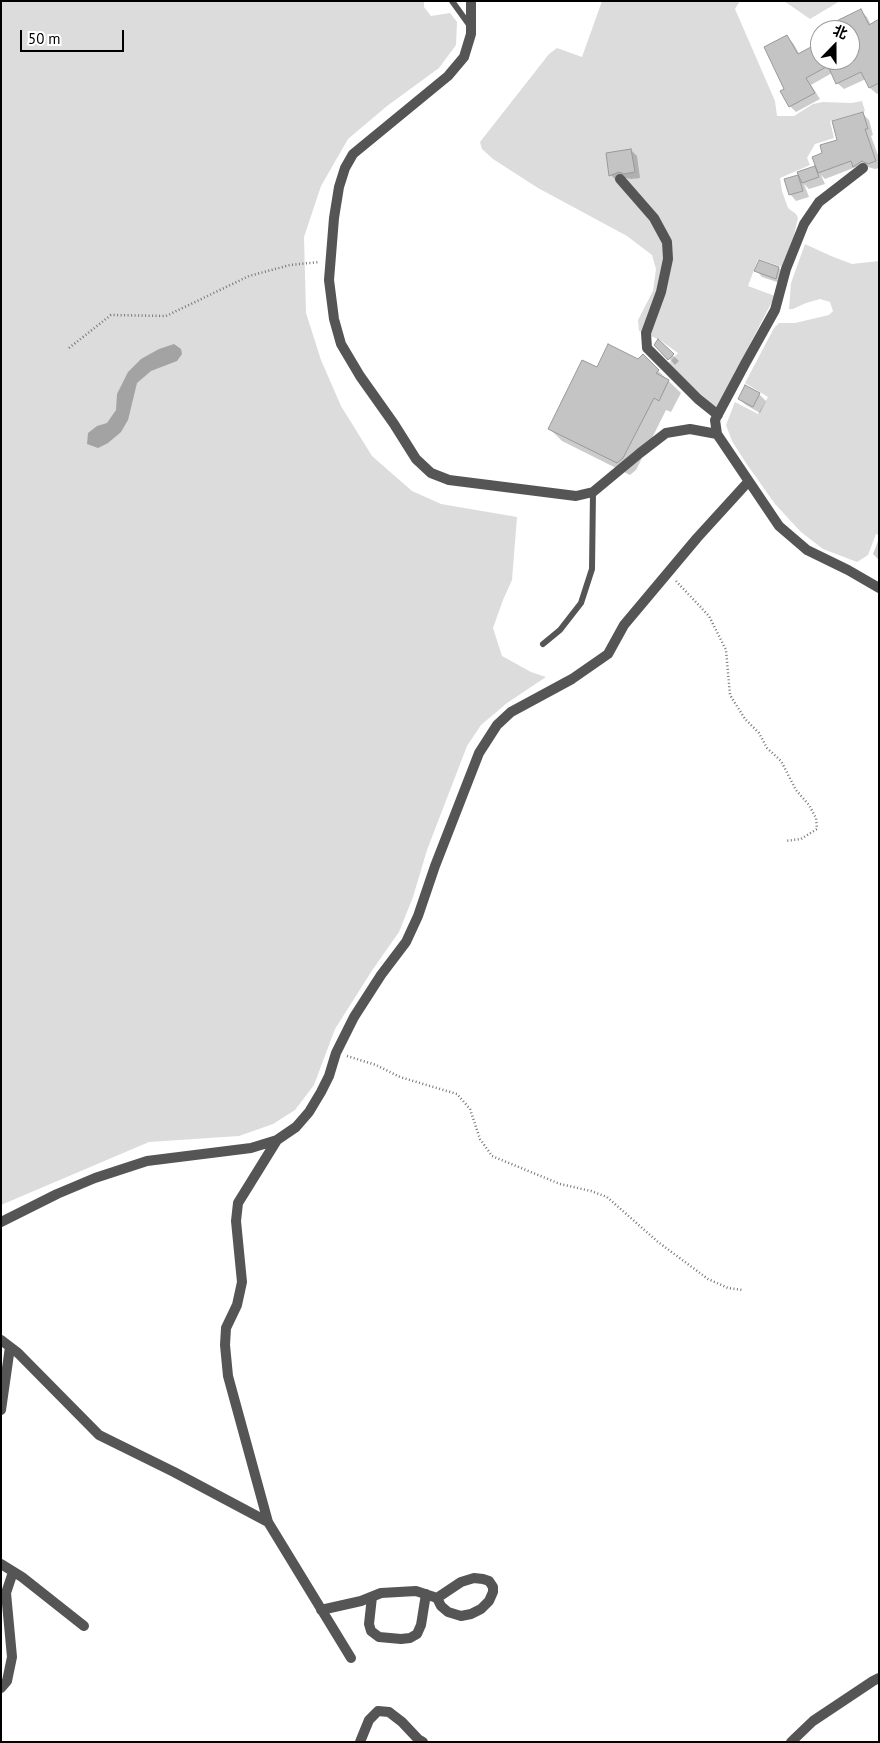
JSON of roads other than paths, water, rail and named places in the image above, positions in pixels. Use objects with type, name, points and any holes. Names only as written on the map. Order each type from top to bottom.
[{"type":"street","points":[[471,1],[471,34],[464,57],[448,76],[353,154],[345,168],[339,187],[334,218],[329,280],[334,319],[341,344],[360,376],[416,459],[431,473],[449,480],[576,496],[593,492],[666,433],[690,429],[717,434]]},
{"type":"street","points":[[863,168],[819,202],[804,224],[786,269],[775,310],[715,420],[717,434],[779,526],[807,550],[879,588]]},
{"type":"street","points":[[620,180],[654,218],[667,242],[668,260],[662,292],[646,333],[647,348],[698,399],[718,415]]},
{"type":"street","points":[[1,1222],[57,1194],[95,1178],[148,1161],[251,1148],[277,1140],[296,1127],[309,1112],[321,1092],[329,1076],[336,1053],[354,1017],[381,975],[406,942],[418,916],[476,761],[497,725],[511,712],[572,679],[608,654],[624,625],[748,482]]},
{"type":"street","points":[[277,1140],[238,1203],[236,1221],[242,1282],[237,1305],[226,1328],[225,1345],[228,1376],[268,1522],[351,1658]]},
{"type":"street","points":[[1,1340],[18,1353],[98,1435],[200,1485],[268,1522]]},
{"type":"street","points":[[1,1410],[10,1347]]},
{"type":"street","points":[[1,1564],[84,1626]]},
{"type":"street","points":[[1,1688],[7,1681],[12,1657],[6,1593],[13,1572]]},
{"type":"street","points":[[321,1610],[381,1593],[416,1591],[437,1598],[441,1606],[448,1612],[461,1616],[481,1610],[494,1592],[489,1581],[483,1578],[474,1578],[460,1582],[437,1598]]},
{"type":"street","points":[[372,1597],[369,1624],[371,1631],[379,1637],[401,1639],[410,1638],[417,1634],[421,1625],[426,1594]]},
{"type":"street","points":[[791,1742],[813,1721],[879,1678]]},
{"type":"street","points":[[360,1742],[369,1720],[378,1711],[389,1712],[423,1742]]},
{"type":"lane","points":[[452,1],[471,27]]},
{"type":"lane","points":[[543,644],[560,630],[581,603],[592,569],[593,492]]}]
